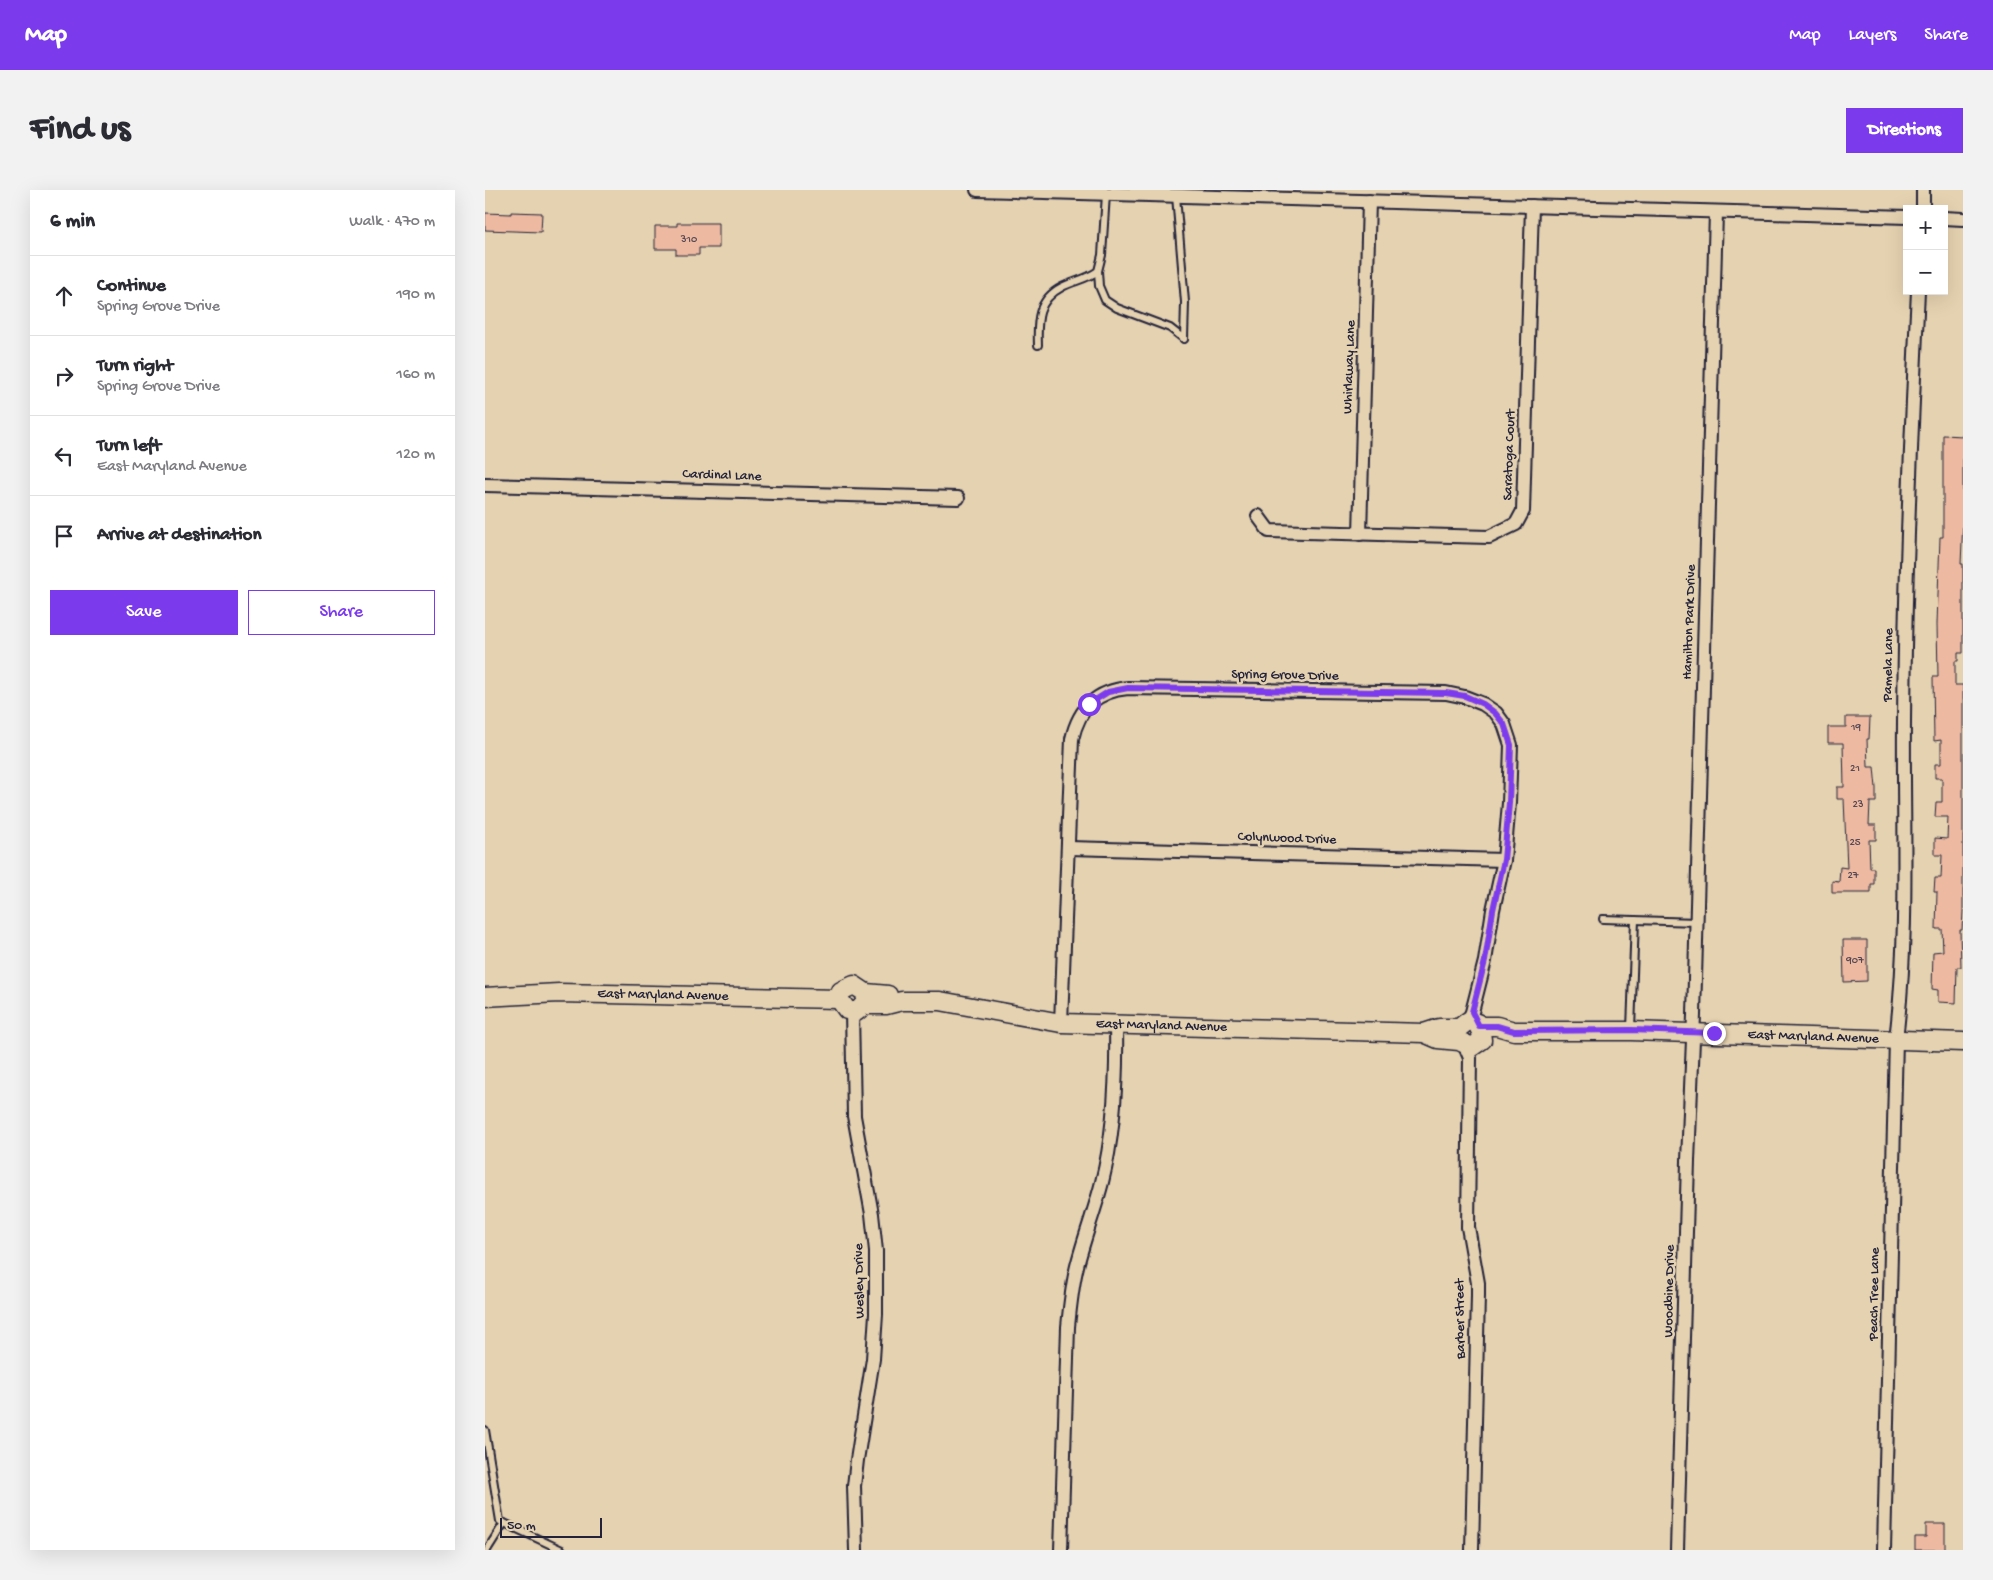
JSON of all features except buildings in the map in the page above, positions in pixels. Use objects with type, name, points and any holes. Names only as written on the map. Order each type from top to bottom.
[{"type":"street","points":[[977,190],[1369,201],[1409,196],[1532,206],[1903,217]]},
{"type":"street","points":[[1923,190],[1923,205]]},
{"type":"street","name":"Whirlaway Lane","points":[[1360,534],[1369,201]]},
{"type":"street","name":"Saratoga Court","points":[[1258,516],[1269,531],[1360,534],[1489,537],[1516,524],[1523,511],[1532,206]]},
{"type":"street","name":"Hamilton Park Drive","points":[[1694,1032],[1716,212]]},
{"type":"street","points":[[1948,218],[1963,219]]},
{"type":"street","name":"Pamela Lane","points":[[1896,1039],[1900,1007],[1905,846],[1905,600],[1918,295]]},
{"type":"street","name":"Cardinal Lane","points":[[485,484],[959,498]]},
{"type":"street","name":"Spring Grove Drive","points":[[1061,1022],[1072,739],[1075,724],[1083,710],[1094,700],[1108,692],[1128,688],[1446,693],[1465,696],[1483,704],[1495,713],[1504,724],[1510,736],[1511,745],[1509,803],[1504,860],[1471,1034]]},
{"type":"street","name":"Colynwood Drive","points":[[1069,848],[1504,860]]},
{"type":"street","name":"East Maryland Avenue","points":[[485,997],[559,993],[839,999],[841,991],[853,985],[860,1003],[886,1005],[902,1001],[940,1001],[1061,1022],[1116,1025],[1423,1033],[1438,1039],[1471,1034],[1505,1037],[1514,1031],[1631,1030],[1963,1042]]},
{"type":"street","points":[[839,999],[842,1006],[847,1010],[860,1003]]},
{"type":"street","name":"Wesley Drive","points":[[856,1550],[855,1478],[873,1359],[876,1314],[876,1251],[872,1214],[854,1116],[860,1003]]},
{"type":"street","points":[[1061,1550],[1068,1327],[1077,1266],[1102,1182],[1110,1143],[1114,1100],[1116,1025]]},
{"type":"street","name":"Woodbine Drive","points":[[1677,1550],[1688,1162],[1694,1032]]},
{"type":"street","name":"Barber Street","points":[[1471,1034],[1468,1227],[1479,1295],[1472,1550]]},
{"type":"street","name":"Peach Tree Lane","points":[[1883,1550],[1896,1039]]},
{"type":"lane","points":[[1106,194],[1102,255],[1098,271],[1099,286],[1105,300],[1117,308],[1169,328],[1184,339],[1185,302],[1176,196]]},
{"type":"lane","points":[[1038,345],[1037,320],[1042,303],[1061,288],[1090,277],[1098,271]]},
{"type":"lane","points":[[1603,919],[1697,922]]},
{"type":"lane","points":[[1631,1030],[1635,920]]},
{"type":"lane","points":[[485,1430],[500,1521],[562,1550]]},
{"type":"lane","points":[[487,1550],[504,1523]]},
{"type":"route","points":[[1089,704],[1108,692],[1128,688],[1446,693],[1465,696],[1483,704],[1495,713],[1504,724],[1510,736],[1511,745],[1509,803],[1504,860],[1493,910],[1485,961],[1472,1012],[1479,1026],[1497,1026],[1514,1031],[1631,1030],[1714,1033]]}]
